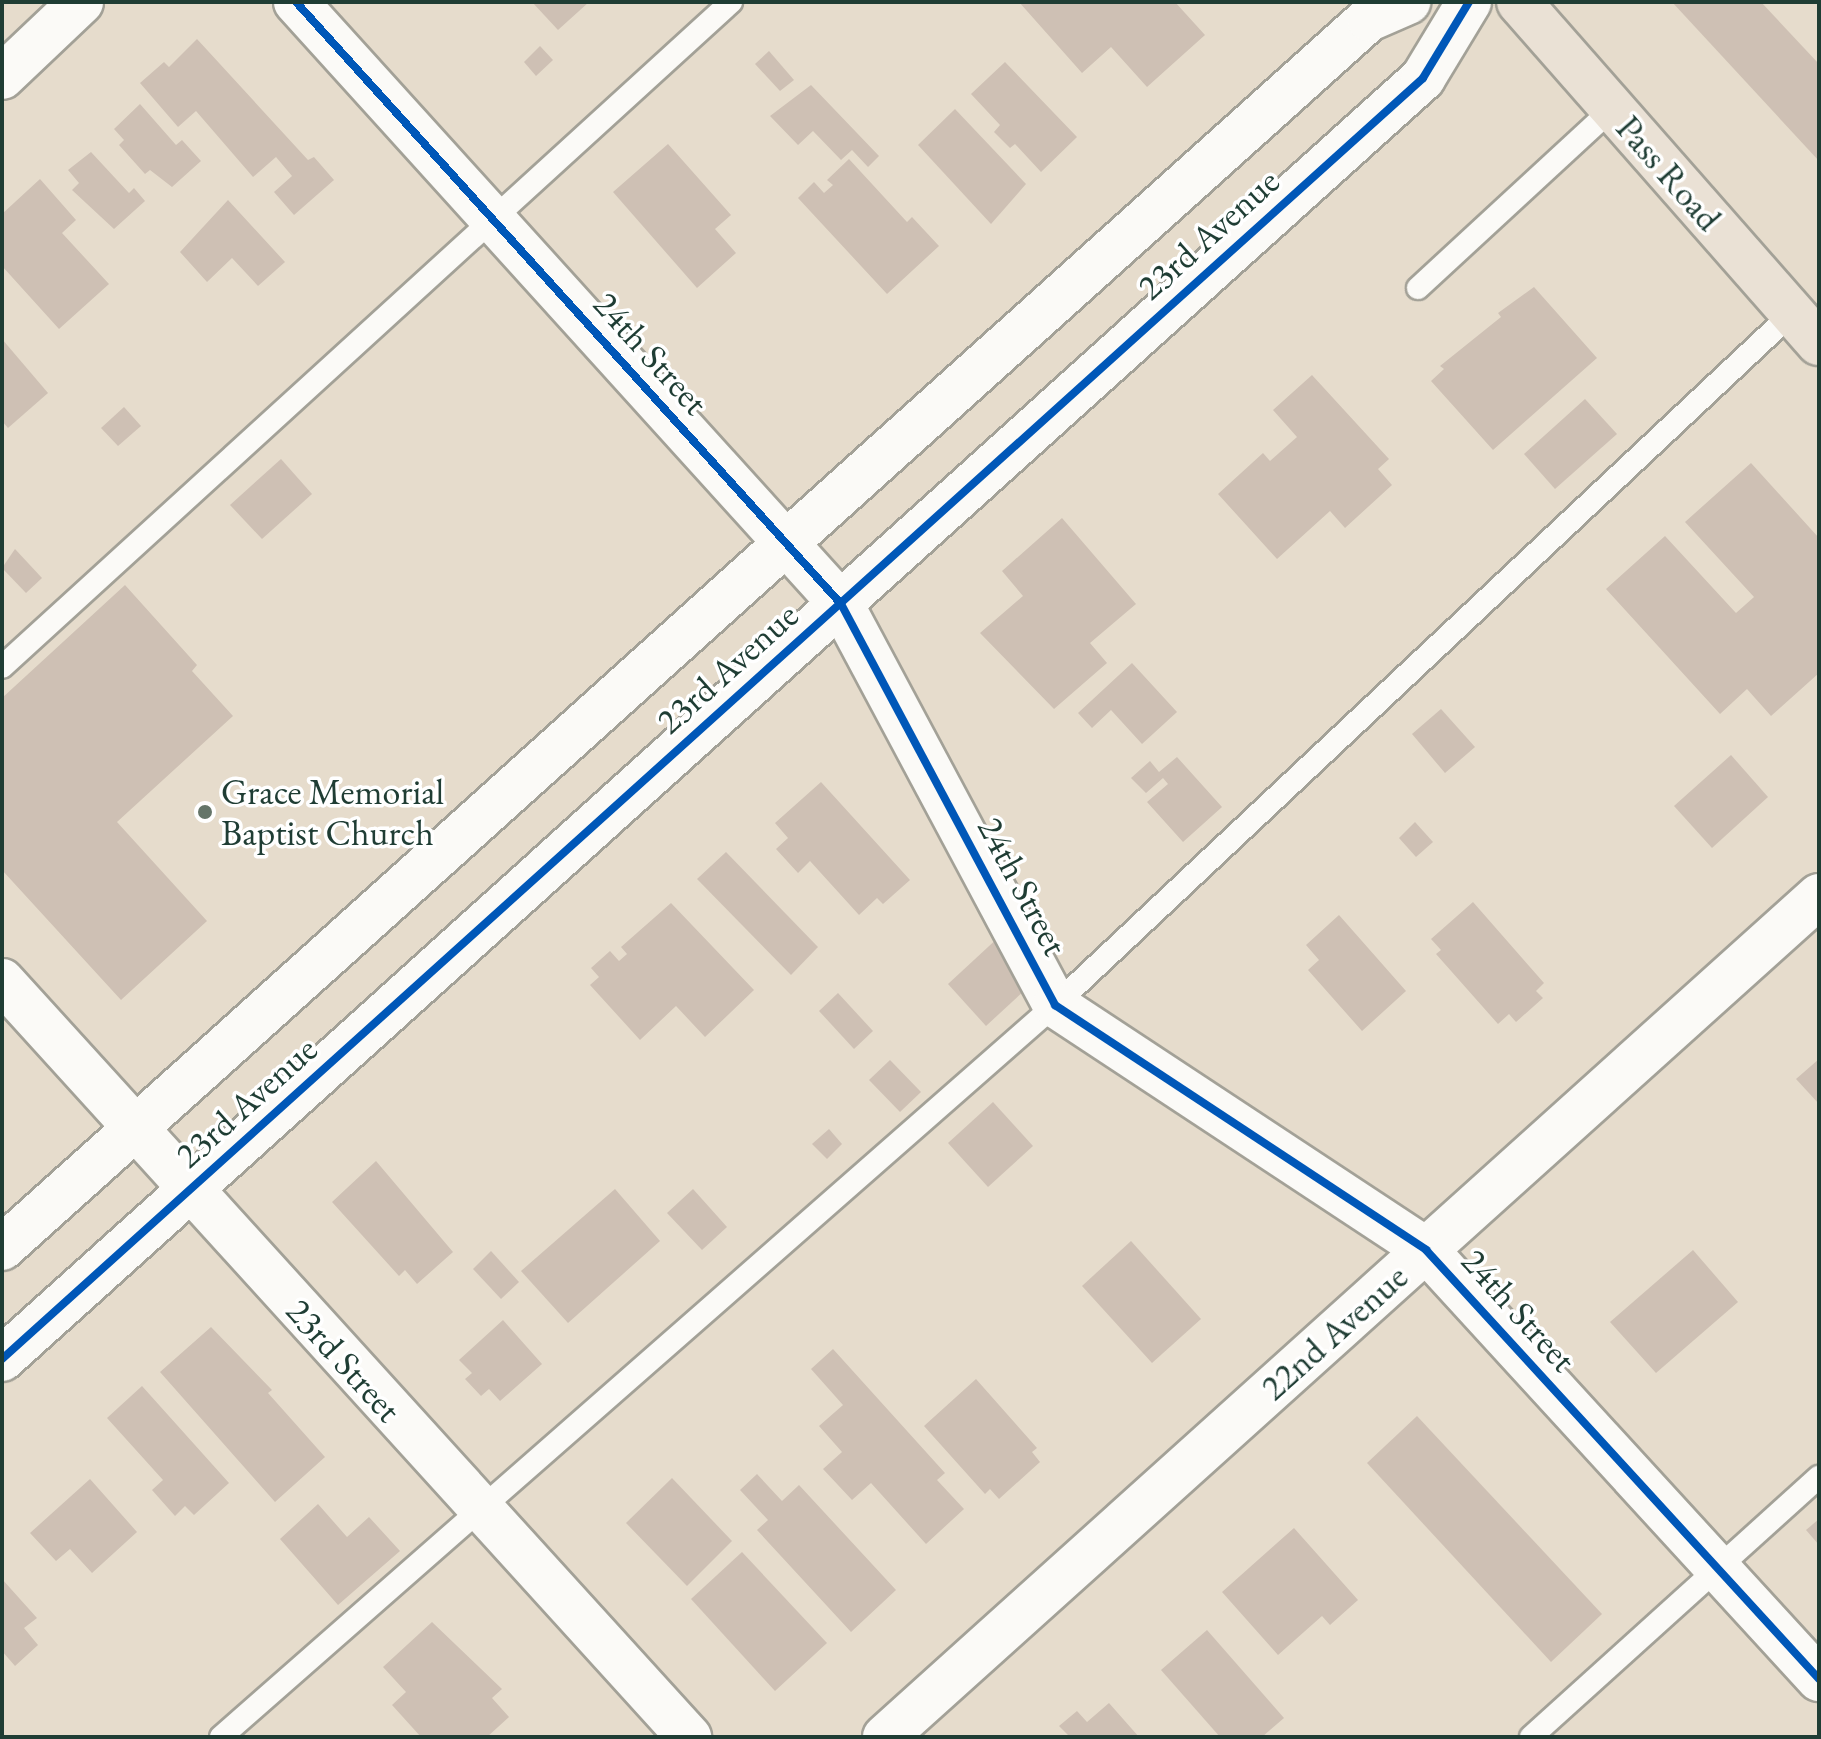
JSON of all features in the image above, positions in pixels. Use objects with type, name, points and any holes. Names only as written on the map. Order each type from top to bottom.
[{"type":"main road","name":"Pass Road","points":[[1519,2],[1805,329]]},
{"type":"street","points":[[2,77],[81,2]]},
{"type":"street","name":"24th Street","points":[[296,2],[841,604],[1055,1005],[1426,1250],[1819,1679]]},
{"type":"street","name":"23rd Avenue","points":[[2,1248],[1369,19],[1408,2]]},
{"type":"street","name":"23rd Avenue","points":[[2,1359],[1423,78],[1469,2]]},
{"type":"street","name":"22nd Avenue","points":[[885,1737],[1819,896]]},
{"type":"street","name":"23rd Street","points":[[2,981],[481,1512],[689,1737]]},
{"type":"lane","points":[[2,667],[495,221],[731,2]]},
{"type":"lane","points":[[1418,288],[1612,109]]},
{"type":"lane","points":[[221,1737],[481,1512],[1055,1005],[1805,329]]},
{"type":"lane","points":[[1531,1737],[1819,1477]]},
{"type":"building","points":[[532,2],[589,2],[558,30]]},
{"type":"building","points":[[1019,2],[1175,2],[1205,35],[1147,87],[1111,47],[1082,73]]},
{"type":"building","points":[[1672,2],[1761,2],[1819,64],[1819,161]]},
{"type":"building","points":[[197,39],[308,160],[314,157],[334,180],[294,215],[274,192],[292,176],[276,157],[253,177],[196,111],[178,127],[140,83],[164,62],[169,67]]},
{"type":"building","points":[[540,46],[553,60],[536,76],[524,62]]},
{"type":"building","points":[[769,51],[794,80],[780,91],[755,64]]},
{"type":"building","points":[[1005,62],[1077,137],[1041,172],[1015,144],[1010,148],[994,132],[1000,125],[971,94]]},
{"type":"building","points":[[811,85],[879,156],[868,167],[852,150],[841,160],[813,131],[798,145],[770,116]]},
{"type":"building","points":[[140,104],[176,145],[182,140],[201,161],[172,187],[150,170],[145,174],[119,145],[124,140],[114,129]]},
{"type":"building","points":[[955,109],[1026,184],[991,224],[918,145]]},
{"type":"building","points":[[668,144],[731,215],[715,229],[736,253],[697,288],[613,192]]},
{"type":"building","points":[[91,152],[129,193],[134,188],[145,201],[114,229],[72,190],[79,183],[68,170]]},
{"type":"building","points":[[849,159],[907,222],[912,217],[939,246],[887,294],[798,198],[814,182],[824,193],[833,185],[827,180]]},
{"type":"building","points":[[40,179],[76,220],[62,233],[109,284],[59,329],[2,266],[2,214]]},
{"type":"building","points":[[228,200],[285,262],[258,286],[232,258],[207,282],[180,252]]},
{"type":"building","points":[[1534,287],[1597,358],[1493,450],[1431,381],[1444,369],[1440,366],[1501,317],[1498,313]]},
{"type":"building","points":[[2,339],[48,393],[8,428],[2,421]]},
{"type":"building","points":[[1312,375],[1389,459],[1378,469],[1392,485],[1345,528],[1330,511],[1277,559],[1218,494],[1263,453],[1270,461],[1297,437],[1273,410]]},
{"type":"building","points":[[1585,399],[1617,434],[1555,489],[1524,454]]},
{"type":"building","points":[[124,407],[141,426],[118,446],[101,428]]},
{"type":"building","points":[[281,459],[312,494],[262,539],[230,505]]},
{"type":"building","points":[[1751,463],[1819,538],[1819,673],[1771,716],[1747,689],[1720,714],[1606,589],[1665,536],[1736,613],[1754,597],[1685,522]]},
{"type":"building","points":[[1062,518],[1136,604],[1090,643],[1107,663],[1054,709],[980,633],[1023,596],[1002,571]]},
{"type":"building","points":[[15,549],[42,578],[26,593],[2,568]]},
{"type":"building","points":[[125,585],[197,665],[192,671],[233,716],[117,822],[207,921],[121,1000],[2,870],[2,698]]},
{"type":"building","points":[[1132,663],[1177,712],[1142,744],[1111,710],[1092,728],[1078,713]]},
{"type":"building","points":[[1441,709],[1475,747],[1445,773],[1412,734]]},
{"type":"building","points":[[1731,755],[1768,797],[1712,848],[1674,806]]},
{"type":"building","points":[[1177,757],[1222,807],[1183,842],[1147,802],[1168,784],[1163,778],[1146,793],[1131,778],[1150,761],[1159,772]]},
{"type":"building","points":[[821,782],[910,880],[883,904],[877,898],[859,915],[810,861],[798,873],[776,849],[788,838],[775,823]]},
{"type":"building","points":[[1415,822],[1433,842],[1416,857],[1399,838]]},
{"type":"building","points":[[726,852],[818,947],[791,975],[697,879]]},
{"type":"building","points":[[1473,902],[1544,983],[1536,991],[1543,998],[1516,1022],[1509,1014],[1498,1024],[1436,954],[1441,950],[1431,939]]},
{"type":"building","points":[[671,903],[754,990],[705,1037],[676,1006],[640,1040],[590,985],[599,977],[591,968],[610,951],[619,961],[627,954],[621,947]]},
{"type":"building","points":[[1339,915],[1406,991],[1362,1031],[1308,970],[1319,960],[1306,945]]},
{"type":"building","points":[[1001,935],[1039,977],[986,1026],[948,984]]},
{"type":"building","points":[[838,993],[873,1031],[854,1049],[819,1011]]},
{"type":"building","points":[[1819,1059],[1819,1104],[1796,1079]]},
{"type":"building","points":[[890,1060],[921,1092],[900,1112],[869,1080]]},
{"type":"building","points":[[993,1102],[1033,1146],[988,1187],[948,1143]]},
{"type":"building","points":[[829,1129],[842,1144],[827,1159],[812,1144]]},
{"type":"building","points":[[376,1161],[453,1252],[417,1284],[405,1270],[399,1276],[332,1202]]},
{"type":"building","points":[[615,1189],[660,1241],[568,1323],[521,1271]]},
{"type":"building","points":[[693,1189],[727,1227],[702,1250],[667,1213]]},
{"type":"building","points":[[1131,1241],[1201,1319],[1152,1363],[1082,1286]]},
{"type":"building","points":[[1693,1250],[1738,1302],[1656,1373],[1610,1322]]},
{"type":"building","points":[[491,1251],[519,1282],[501,1299],[473,1269]]},
{"type":"building","points":[[503,1320],[542,1364],[500,1401],[489,1389],[481,1396],[465,1379],[472,1373],[459,1360]]},
{"type":"building","points":[[211,1327],[272,1390],[268,1393],[325,1457],[275,1502],[160,1372]]},
{"type":"building","points":[[833,1349],[945,1473],[937,1480],[964,1509],[926,1544],[871,1483],[852,1500],[823,1469],[842,1452],[819,1426],[843,1405],[811,1369]]},
{"type":"building","points":[[976,1379],[1037,1448],[1032,1452],[1040,1462],[999,1499],[990,1489],[985,1494],[924,1426]]},
{"type":"building","points":[[142,1386],[229,1483],[194,1515],[185,1506],[175,1516],[152,1490],[163,1480],[107,1418]]},
{"type":"building","points":[[1417,1416],[1602,1614],[1551,1662],[1367,1463]]},
{"type":"building","points":[[757,1474],[782,1501],[799,1485],[896,1590],[851,1632],[757,1530],[768,1520],[740,1490]]},
{"type":"building","points":[[672,1478],[732,1541],[687,1586],[626,1523]]},
{"type":"building","points":[[90,1479],[137,1532],[92,1573],[70,1549],[56,1561],[30,1533]]},
{"type":"building","points":[[318,1504],[347,1537],[369,1517],[400,1551],[338,1605],[280,1539]]},
{"type":"building","points":[[1819,1519],[1819,1545],[1806,1530]]},
{"type":"building","points":[[1294,1528],[1358,1600],[1330,1625],[1322,1616],[1278,1655],[1222,1592]]},
{"type":"building","points":[[742,1552],[827,1643],[775,1691],[691,1599]]},
{"type":"building","points":[[2,1579],[37,1618],[24,1628],[38,1645],[15,1666],[2,1651]]},
{"type":"building","points":[[432,1622],[502,1689],[492,1698],[509,1717],[487,1737],[421,1737],[392,1705],[406,1692],[383,1667]]},
{"type":"building","points":[[1207,1630],[1284,1718],[1262,1737],[1220,1737],[1161,1670]]},
{"type":"building","points":[[1109,1703],[1139,1737],[1070,1737],[1059,1726],[1077,1711],[1087,1722]]},
{"type":"cycle path","points":[[296,2],[841,604],[1055,1005],[1426,1250],[1819,1679]]},
{"type":"cycle path","points":[[2,1359],[1423,78],[1469,2]]},
{"type":"place","name":"Grace Memorial Baptist Church","points":[[205,812]]}]
